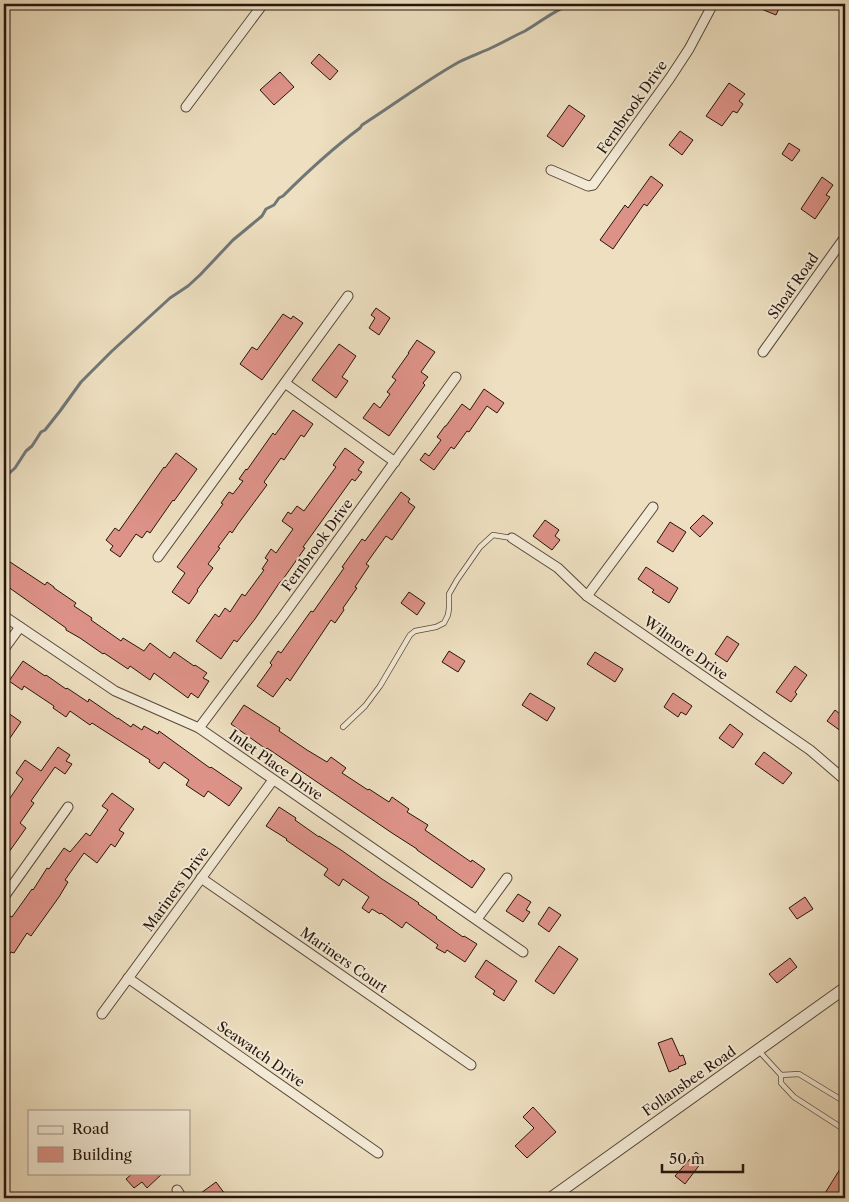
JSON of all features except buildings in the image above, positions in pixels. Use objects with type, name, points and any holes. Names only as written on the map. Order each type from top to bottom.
[{"type":"street","points":[[186,107],[264,4]]},
{"type":"street","name":"Fernbrook Drive","points":[[551,170],[588,186],[593,185],[670,78],[689,49],[713,4]]},
{"type":"street","name":"Shoaf Road","points":[[764,352],[845,237]]},
{"type":"street","points":[[158,557],[348,296]]},
{"type":"street","name":"Fernbrook Drive","points":[[198,728],[283,616],[456,377]]},
{"type":"street","points":[[285,383],[395,462]]},
{"type":"street","points":[[587,596],[653,508]]},
{"type":"street","name":"Wilmore Drive","points":[[512,538],[558,568],[587,596],[810,750],[845,780]]},
{"type":"street","name":"Inlet Place Drive","points":[[4,616],[115,691],[198,728],[523,952]]},
{"type":"street","points":[[4,649],[20,627]]},
{"type":"street","name":"Mariners Drive","points":[[102,1014],[273,780]]},
{"type":"street","points":[[4,897],[68,807]]},
{"type":"street","name":"Mariners Court","points":[[201,878],[471,1065]]},
{"type":"street","points":[[477,919],[507,878]]},
{"type":"street","name":"Seawatch Drive","points":[[128,978],[378,1152]]},
{"type":"street","name":"Follansbee Road","points":[[551,1198],[845,988]]},
{"type":"street","points":[[177,1190],[182,1198]]},
{"type":"lane","points":[[342,727],[365,706],[380,686],[410,636],[415,631],[436,627],[444,622],[448,616],[449,594],[480,547],[493,535],[512,538]]},
{"type":"lane","points":[[758,1051],[781,1075],[781,1083],[794,1097],[845,1130]]},
{"type":"lane","points":[[781,1075],[800,1074],[845,1102]]},
{"type":"waterway","points":[[4,478],[15,468],[26,451],[32,446],[41,432],[45,430],[81,382],[112,351],[170,298],[188,286],[233,240],[262,216],[266,209],[274,205],[279,198],[362,125],[446,69],[525,31],[553,13],[572,4]]}]
